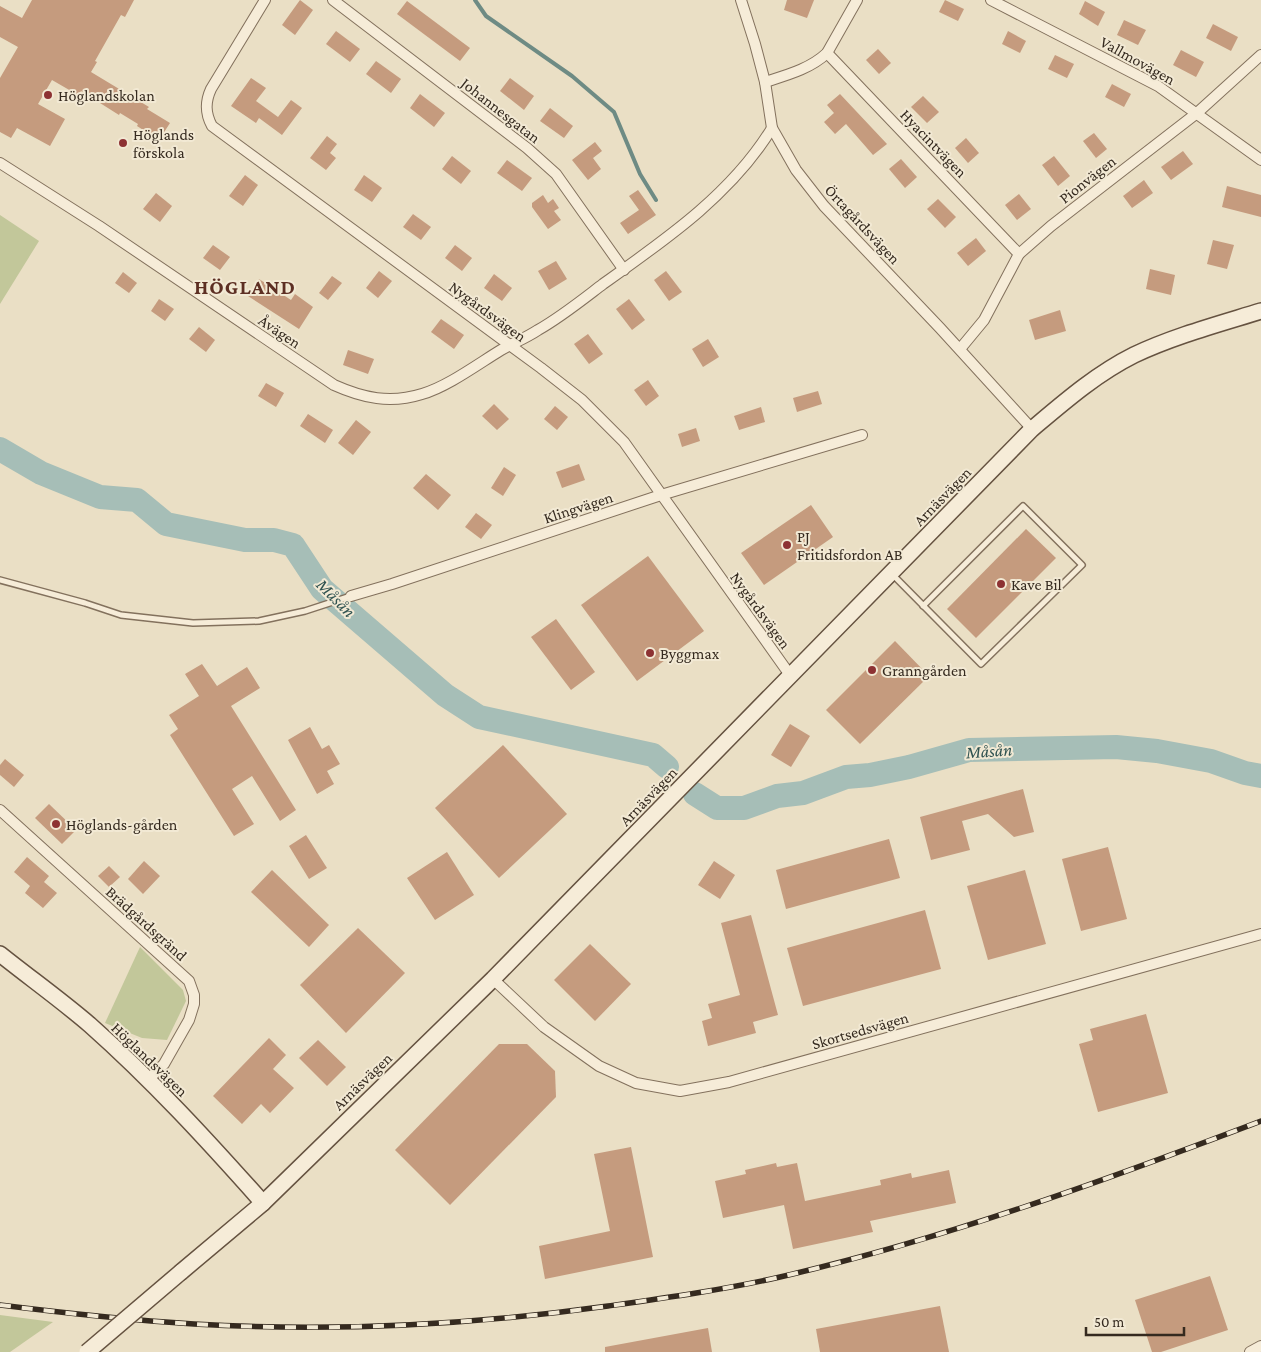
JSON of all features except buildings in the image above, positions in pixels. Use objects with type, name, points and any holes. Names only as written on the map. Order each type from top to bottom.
[{"type":"street","name":"Nygårdsvägen","points":[[265,0],[206,100],[208,118],[212,126],[541,368],[589,407],[624,442],[790,676]]},
{"type":"street","name":"Johannesgatan","points":[[333,0],[527,148],[556,174],[624,270]]},
{"type":"street","name":"Örtagårdsvägen","points":[[741,0],[765,82],[772,128],[796,170],[824,206],[960,349],[1032,429]]},
{"type":"street","points":[[765,82],[804,68],[827,53],[857,0]]},
{"type":"street","name":"Vallmovägen","points":[[991,0],[1158,86],[1261,160]]},
{"type":"street","name":"Hyacintvägen","points":[[827,53],[1018,254]]},
{"type":"street","name":"Pionvägen","points":[[960,349],[984,320],[1018,254],[1050,226],[1197,113],[1261,56]]},
{"type":"street","points":[[509,345],[538,330],[624,270],[684,224],[717,196],[749,161],[772,128]]},
{"type":"street","name":"Åvägen","points":[[0,163],[310,370],[334,385],[354,394],[375,399],[394,399],[421,395],[435,390],[509,345]]},
{"type":"street","name":"Arnäsvägen","points":[[87,1352],[262,1203],[493,979],[1032,429],[1088,383],[1134,356],[1181,337],[1261,311]]},
{"type":"street","name":"Klingvägen","points":[[351,596],[402,581],[661,495],[862,435]]},
{"type":"street","name":"Brädgårdsgränd","points":[[0,810],[189,981],[194,995],[194,1004],[189,1020],[164,1064],[148,1080]]},
{"type":"street","name":"Skortsedsvägen","points":[[493,979],[544,1027],[599,1066],[636,1082],[680,1091],[728,1082],[1261,934]]},
{"type":"street","name":"Höglandsvägen","points":[[0,954],[89,1024],[148,1080],[194,1126],[262,1203]]},
{"type":"street","points":[[1250,1352],[1261,1346]]},
{"type":"lane","points":[[892,573],[923,606],[981,664],[1082,565],[1023,506],[923,606]]},
{"type":"lane","name":"Klingvägen","points":[[0,580],[85,603],[121,615],[193,623],[259,621],[306,611],[351,596]]},
{"type":"green space","points":[[0,215],[39,241],[0,304]]},
{"type":"green space","points":[[140,947],[183,990],[186,1001],[167,1040],[142,1038],[105,1023]]},
{"type":"green space","points":[[0,1315],[53,1322],[10,1352],[0,1352]]},
{"type":"waterway","points":[[475,0],[486,16],[572,76],[614,112],[640,174],[656,200]]},
{"type":"waterway","name":"Måsån","points":[[0,449],[41,473],[100,497],[137,500],[166,524],[245,540],[274,540],[293,545],[322,589],[445,695],[479,717],[653,755],[667,767]]},
{"type":"waterway","name":"Måsån","points":[[695,794],[717,808],[744,808],[777,796],[803,793],[846,777],[870,775],[909,767],[969,750],[1116,747],[1157,751],[1211,761],[1245,773],[1261,776]]},
{"type":"railway","points":[[0,1305],[194,1324],[349,1327],[505,1318],[651,1300],[759,1282],[903,1245],[1083,1187],[1261,1121]]},
{"type":"place","name":"Höglandskolan","points":[[48,95]]},
{"type":"place","name":"Höglands förskola","points":[[123,143]]},
{"type":"place","name":"PJ Fritidsfordon AB","points":[[787,545]]},
{"type":"place","name":"Kave Bil","points":[[1001,584]]},
{"type":"place","name":"Byggmax","points":[[650,653]]},
{"type":"place","name":"Granngården","points":[[872,670]]},
{"type":"place","name":"Höglands-gården","points":[[56,824]]},
{"type":"district","name":"HÖGLAND","points":[[245,287]]}]
